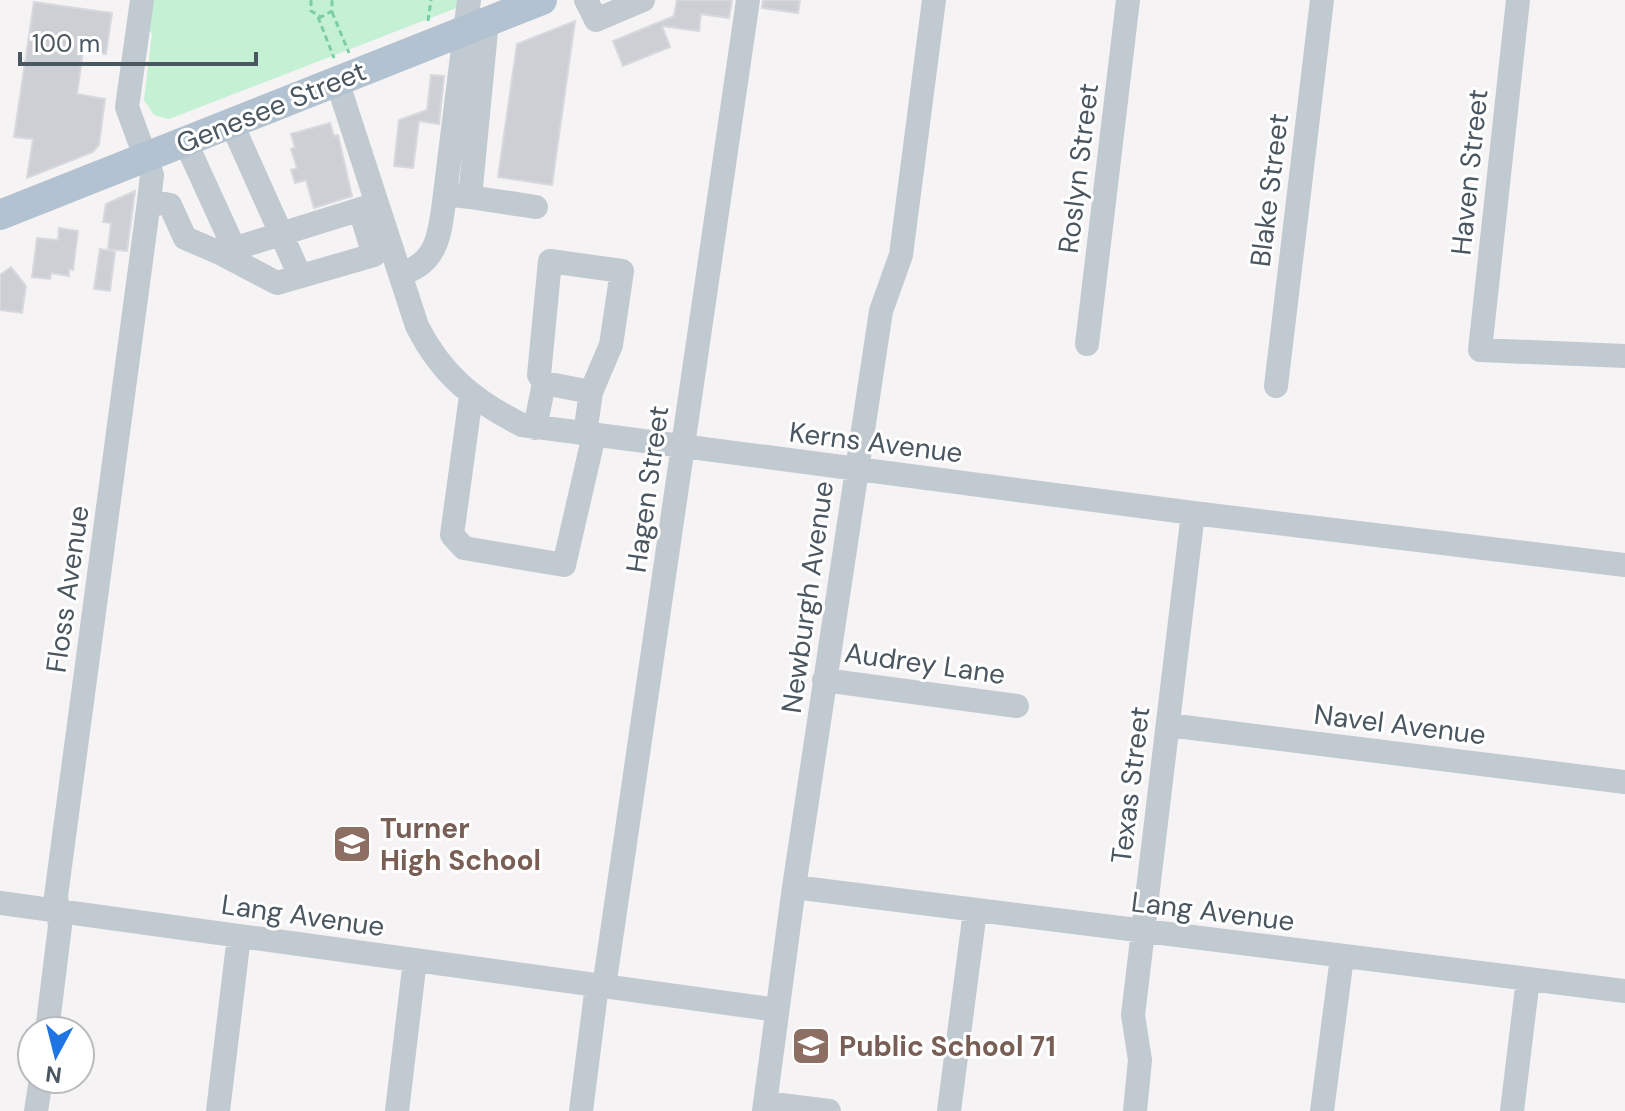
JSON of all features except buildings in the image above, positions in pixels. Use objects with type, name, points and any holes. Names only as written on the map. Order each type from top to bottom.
[{"type":"main road","name":"Genesee Street","points":[[0,215],[231,122],[335,70],[473,18],[542,0]]},
{"type":"street","name":"Floss Avenue","points":[[49,1015],[60,926],[56,896],[67,806],[152,175],[127,107],[142,0]]},
{"type":"street","points":[[586,0],[596,20],[643,0]]},
{"type":"street","name":"Hagen Street","points":[[581,1111],[748,0]]},
{"type":"street","name":"Newburgh Avenue","points":[[764,1107],[824,680],[881,311],[901,255],[934,0]]},
{"type":"street","name":"Roslyn Street","points":[[1087,344],[1128,0]]},
{"type":"street","name":"Blake Street","points":[[1276,386],[1322,0]]},
{"type":"street","name":"Haven Street","points":[[1518,0],[1480,350],[1623,365]]},
{"type":"street","points":[[470,197],[484,68],[473,18]]},
{"type":"street","points":[[400,274],[417,269],[431,256],[439,238],[458,77],[473,18]]},
{"type":"street","points":[[458,77],[484,68]]},
{"type":"street","name":"Kerns Avenue","points":[[335,70],[382,251],[400,274],[428,347],[441,367],[471,396],[535,428],[1625,565]]},
{"type":"street","points":[[231,122],[283,232],[300,276]]},
{"type":"street","points":[[185,141],[227,250]]},
{"type":"street","points":[[445,194],[536,207]]},
{"type":"street","points":[[149,201],[170,205],[185,238],[227,250],[277,283],[382,251]]},
{"type":"street","points":[[227,250],[369,207]]},
{"type":"street","points":[[471,396],[452,535],[464,548],[564,565],[589,434],[591,392],[611,345],[622,271],[550,261],[537,367],[544,383],[535,428]]},
{"type":"street","points":[[544,383],[591,392]]},
{"type":"street","name":"Texas Street","points":[[1135,1111],[1140,1060],[1133,1015],[1193,513]]},
{"type":"street","name":"Audrey Lane","points":[[824,680],[1017,706]]},
{"type":"street","name":"Navel Avenue","points":[[1168,725],[1625,782]]},
{"type":"street","name":"Lang Avenue","points":[[794,887],[1625,991]]},
{"type":"street","name":"Lang Avenue","points":[[0,903],[777,1010]]},
{"type":"street","points":[[949,1111],[975,911]]},
{"type":"street","points":[[218,1111],[239,936]]},
{"type":"street","points":[[1322,1111],[1342,957]]},
{"type":"street","points":[[397,1111],[415,960]]},
{"type":"street","points":[[1512,1111],[1528,979]]},
{"type":"street","points":[[764,1107],[829,1111]]},
{"type":"path","points":[[311,0],[311,11],[317,16],[335,70]]},
{"type":"path","points":[[332,0],[332,11],[349,53]]},
{"type":"path","points":[[428,21],[431,0]]},
{"type":"path","points":[[317,16],[325,17],[332,11]]},
{"type":"green space","points":[[151,0],[477,0],[169,119],[154,115],[144,100],[152,33],[147,31]]},
{"type":"place","name":"Turner High School","points":[[352,844]]},
{"type":"place","name":"Public School 71","points":[[811,1046]]}]
